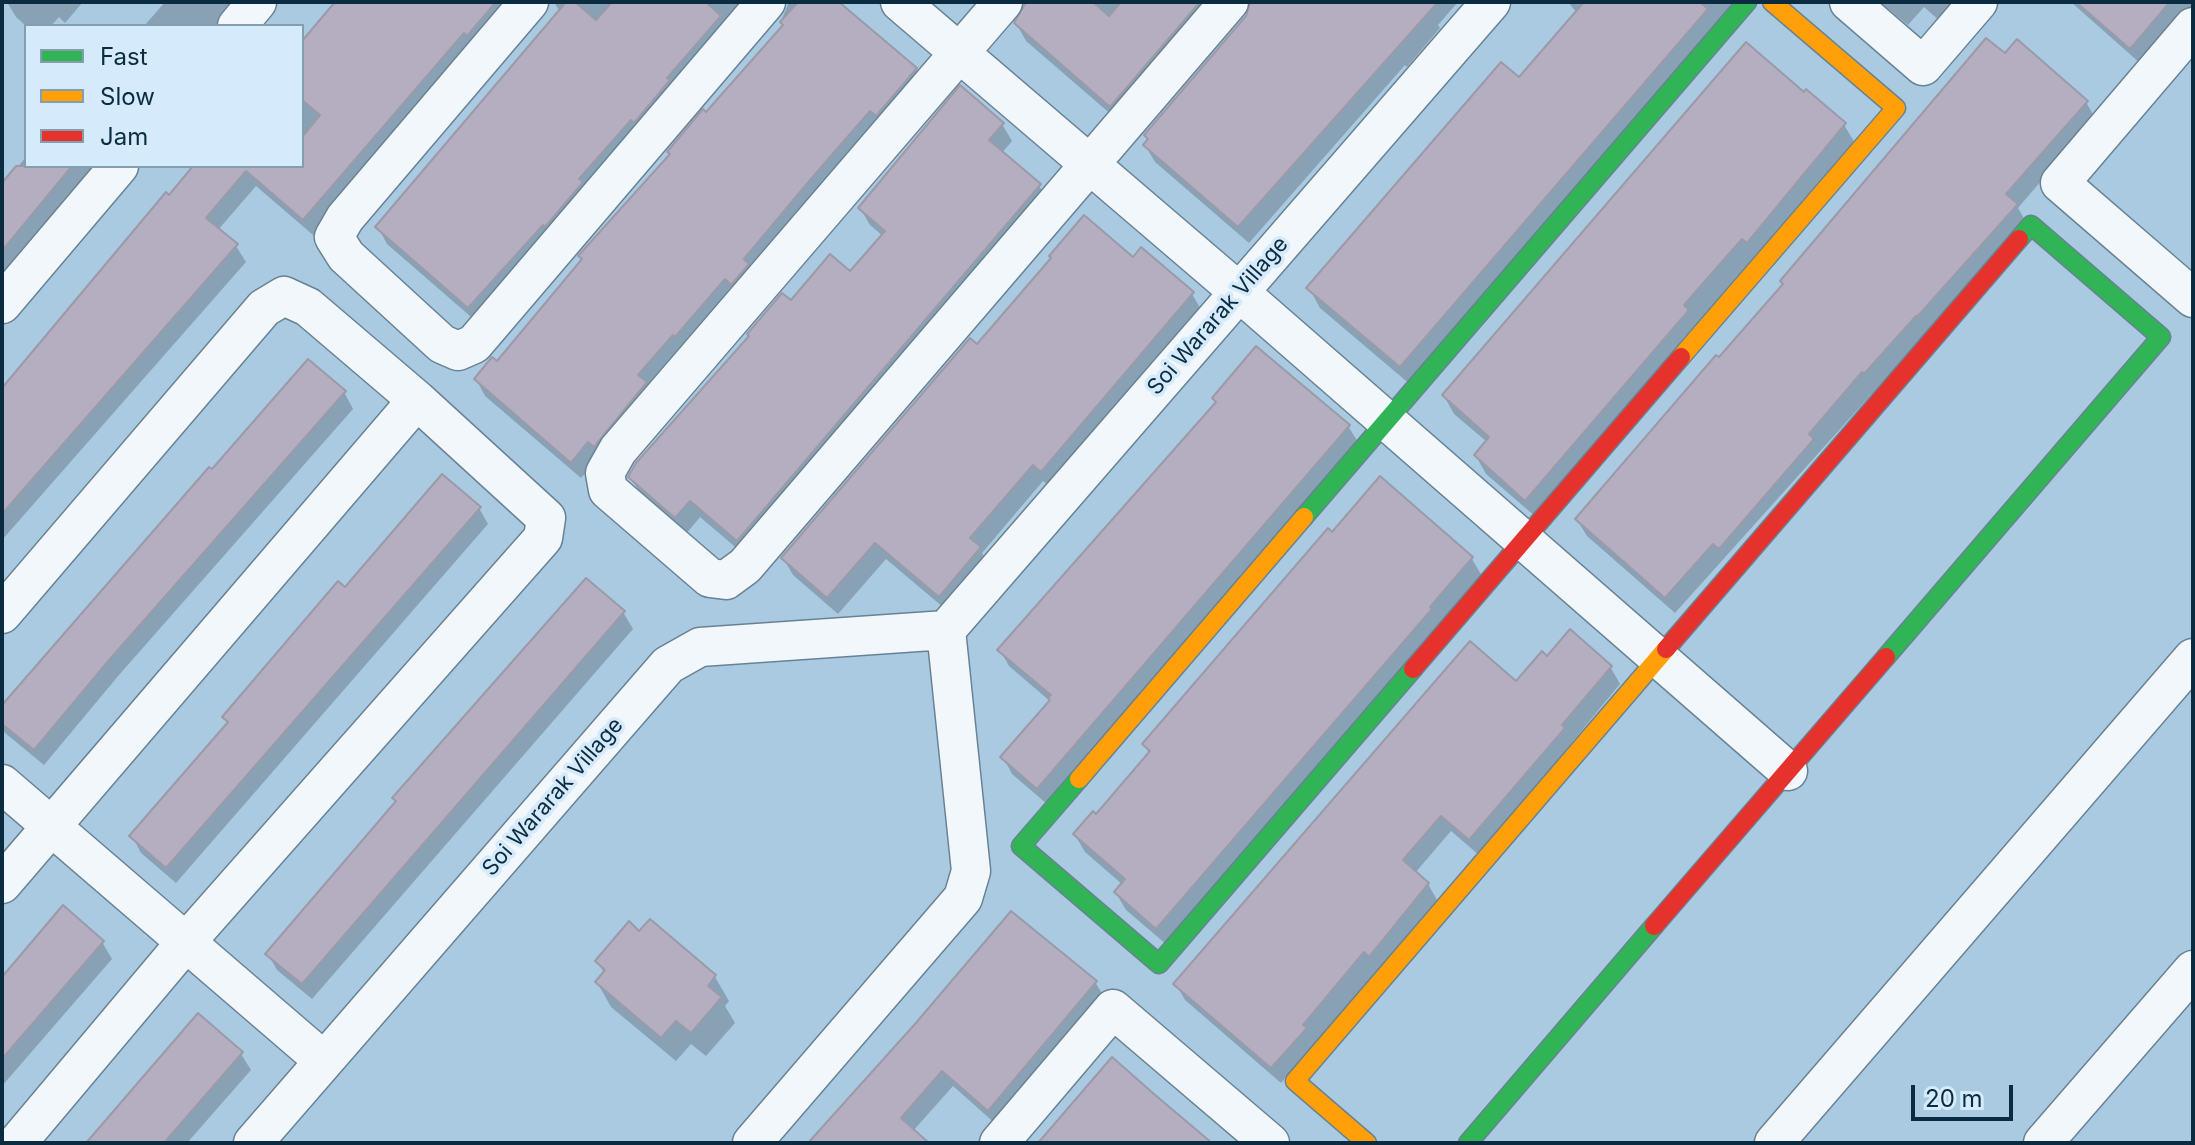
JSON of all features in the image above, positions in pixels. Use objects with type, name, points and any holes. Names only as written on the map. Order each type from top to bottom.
[{"type":"street","points":[[239,24],[257,2]]},
{"type":"street","points":[[529,2],[345,218],[334,237],[346,256],[442,344],[458,351],[474,344],[766,2]]},
{"type":"street","points":[[900,2],[1239,292],[1788,771]]},
{"type":"street","points":[[1003,2],[618,450],[605,473],[608,490],[710,578],[726,580],[745,566],[1229,2]]},
{"type":"street","name":"Soi Wararak Village","points":[[253,1143],[668,665],[700,647],[946,630],[1491,2]]},
{"type":"street","points":[[1747,2],[1021,846],[1159,964],[1896,108],[1772,2]]},
{"type":"street","points":[[1849,2],[1923,66],[1978,2]]},
{"type":"street","points":[[2193,27],[2060,183],[2193,298]]},
{"type":"street","points":[[2,304],[117,168]]},
{"type":"street","points":[[1367,1143],[1295,1081],[2031,225],[2161,337],[1468,1143]]},
{"type":"street","points":[[2,614],[264,308],[284,296],[308,307],[417,400],[546,518],[543,538],[186,942],[17,1143]]},
{"type":"street","points":[[2,884],[417,400]]},
{"type":"street","points":[[752,1143],[963,898],[971,871],[946,630]]},
{"type":"street","points":[[1774,1143],[2193,658]]},
{"type":"street","points":[[2,784],[324,1061]]},
{"type":"street","points":[[2043,1143],[2193,970]]},
{"type":"street","points":[[999,1143],[1113,1009],[1249,1136]]},
{"type":"building","points":[[335,2],[496,2],[467,36],[464,33],[303,220],[246,171],[206,218],[238,244],[2,514],[2,388],[166,192],[169,195],[191,168],[304,168],[304,135],[320,115],[304,102],[304,39]]},
{"type":"building","points":[[566,2],[575,2],[596,20],[612,2],[706,2],[721,16],[667,78],[670,80],[634,123],[631,120],[579,179],[583,182],[545,227],[543,225],[468,308],[375,227]]},
{"type":"building","points":[[798,2],[839,2],[917,68],[876,116],[870,111],[810,180],[744,259],[749,264],[731,285],[725,279],[675,337],[673,335],[638,375],[647,382],[594,447],[588,442],[571,463],[474,379],[492,357],[497,361],[582,259],[578,256],[670,154],[667,152],[703,109],[706,112],[783,25],[780,22]]},
{"type":"building","points":[[1026,2],[1093,2],[1109,16],[1121,2],[1200,2],[1110,107],[1014,23]]},
{"type":"building","points":[[1250,2],[1438,2],[1238,227],[1143,145],[1148,139],[1144,135],[1246,16]]},
{"type":"building","points":[[1584,2],[1700,2],[1708,9],[1400,367],[1306,288],[1501,62],[1519,77]]},
{"type":"building","points":[[2076,2],[2170,2],[2130,49]]},
{"type":"building","points":[[1986,38],[2005,53],[2017,39],[2088,101],[2006,194],[2018,204],[1917,317],[1864,374],[1862,372],[1809,434],[1814,439],[1719,549],[1713,544],[1665,598],[1575,519],[1716,355],[1719,357],[1783,284],[1780,281]]},
{"type":"building","points":[[1746,42],[1846,123],[1747,243],[1742,239],[1684,305],[1689,310],[1525,501],[1474,455],[1489,437],[1442,395]]},
{"type":"building","points":[[960,85],[1004,123],[989,140],[1041,184],[737,541],[690,501],[675,518],[628,477],[636,463],[749,336],[747,334],[782,293],[791,300],[830,254],[850,271],[885,231],[858,208]]},
{"type":"building","points":[[16,166],[70,168],[2,251],[2,183]]},
{"type":"building","points":[[1084,215],[1133,257],[1141,247],[1194,292],[1041,472],[1033,465],[970,538],[981,547],[939,597],[875,543],[827,598],[781,558],[970,338],[977,344]]},
{"type":"building","points":[[1256,346],[1350,425],[1037,789],[1000,757],[1050,700],[1051,695],[997,650],[1216,402],[1212,398]]},
{"type":"building","points":[[308,359],[346,391],[34,750],[2,724],[2,705],[209,467],[212,469]]},
{"type":"building","points":[[442,474],[481,507],[166,868],[129,836],[228,722],[222,717],[338,581],[345,587]]},
{"type":"building","points":[[1380,476],[1473,557],[1430,607],[1432,609],[1156,929],[1114,892],[1125,879],[1073,834],[1093,811],[1096,814],[1150,751],[1142,744],[1328,528],[1332,532]]},
{"type":"building","points":[[586,578],[625,611],[302,984],[265,954],[396,801],[392,798]]},
{"type":"building","points":[[1570,629],[1612,666],[1562,725],[1565,728],[1469,840],[1441,816],[1403,860],[1429,883],[1369,957],[1364,952],[1303,1025],[1307,1028],[1271,1068],[1173,984],[1470,641],[1516,681],[1542,651],[1547,656]]},
{"type":"building","points":[[63,905],[104,941],[2,1059],[2,977]]},
{"type":"building","points":[[1011,911],[1097,981],[988,1111],[942,1071],[901,1118],[929,1143],[808,1143],[915,1024]]},
{"type":"building","points":[[650,919],[716,975],[708,986],[722,997],[691,1033],[676,1021],[661,1038],[595,982],[605,970],[595,961],[629,921],[639,931]]},
{"type":"building","points":[[198,1013],[243,1052],[164,1143],[86,1143]]},
{"type":"building","points":[[1112,1057],[1154,1094],[1212,1143],[1038,1143]]},
{"type":"traffic: fast","points":[[1304,517],[1747,2]]},
{"type":"traffic: fast","points":[[1886,657],[2161,337],[2031,225],[2019,239]]},
{"type":"traffic: fast","points":[[1079,779],[1021,846],[1159,964],[1413,669]]},
{"type":"traffic: fast","points":[[1468,1143],[1654,926]]},
{"type":"traffic: slow","points":[[1681,357],[1896,108],[1772,2]]},
{"type":"traffic: slow","points":[[1079,779],[1304,517]]},
{"type":"traffic: slow","points":[[1367,1143],[1295,1081],[1666,649]]},
{"type":"traffic: jam","points":[[1666,649],[2019,239]]},
{"type":"traffic: jam","points":[[1413,669],[1681,357]]},
{"type":"traffic: jam","points":[[1654,926],[1886,657]]}]
